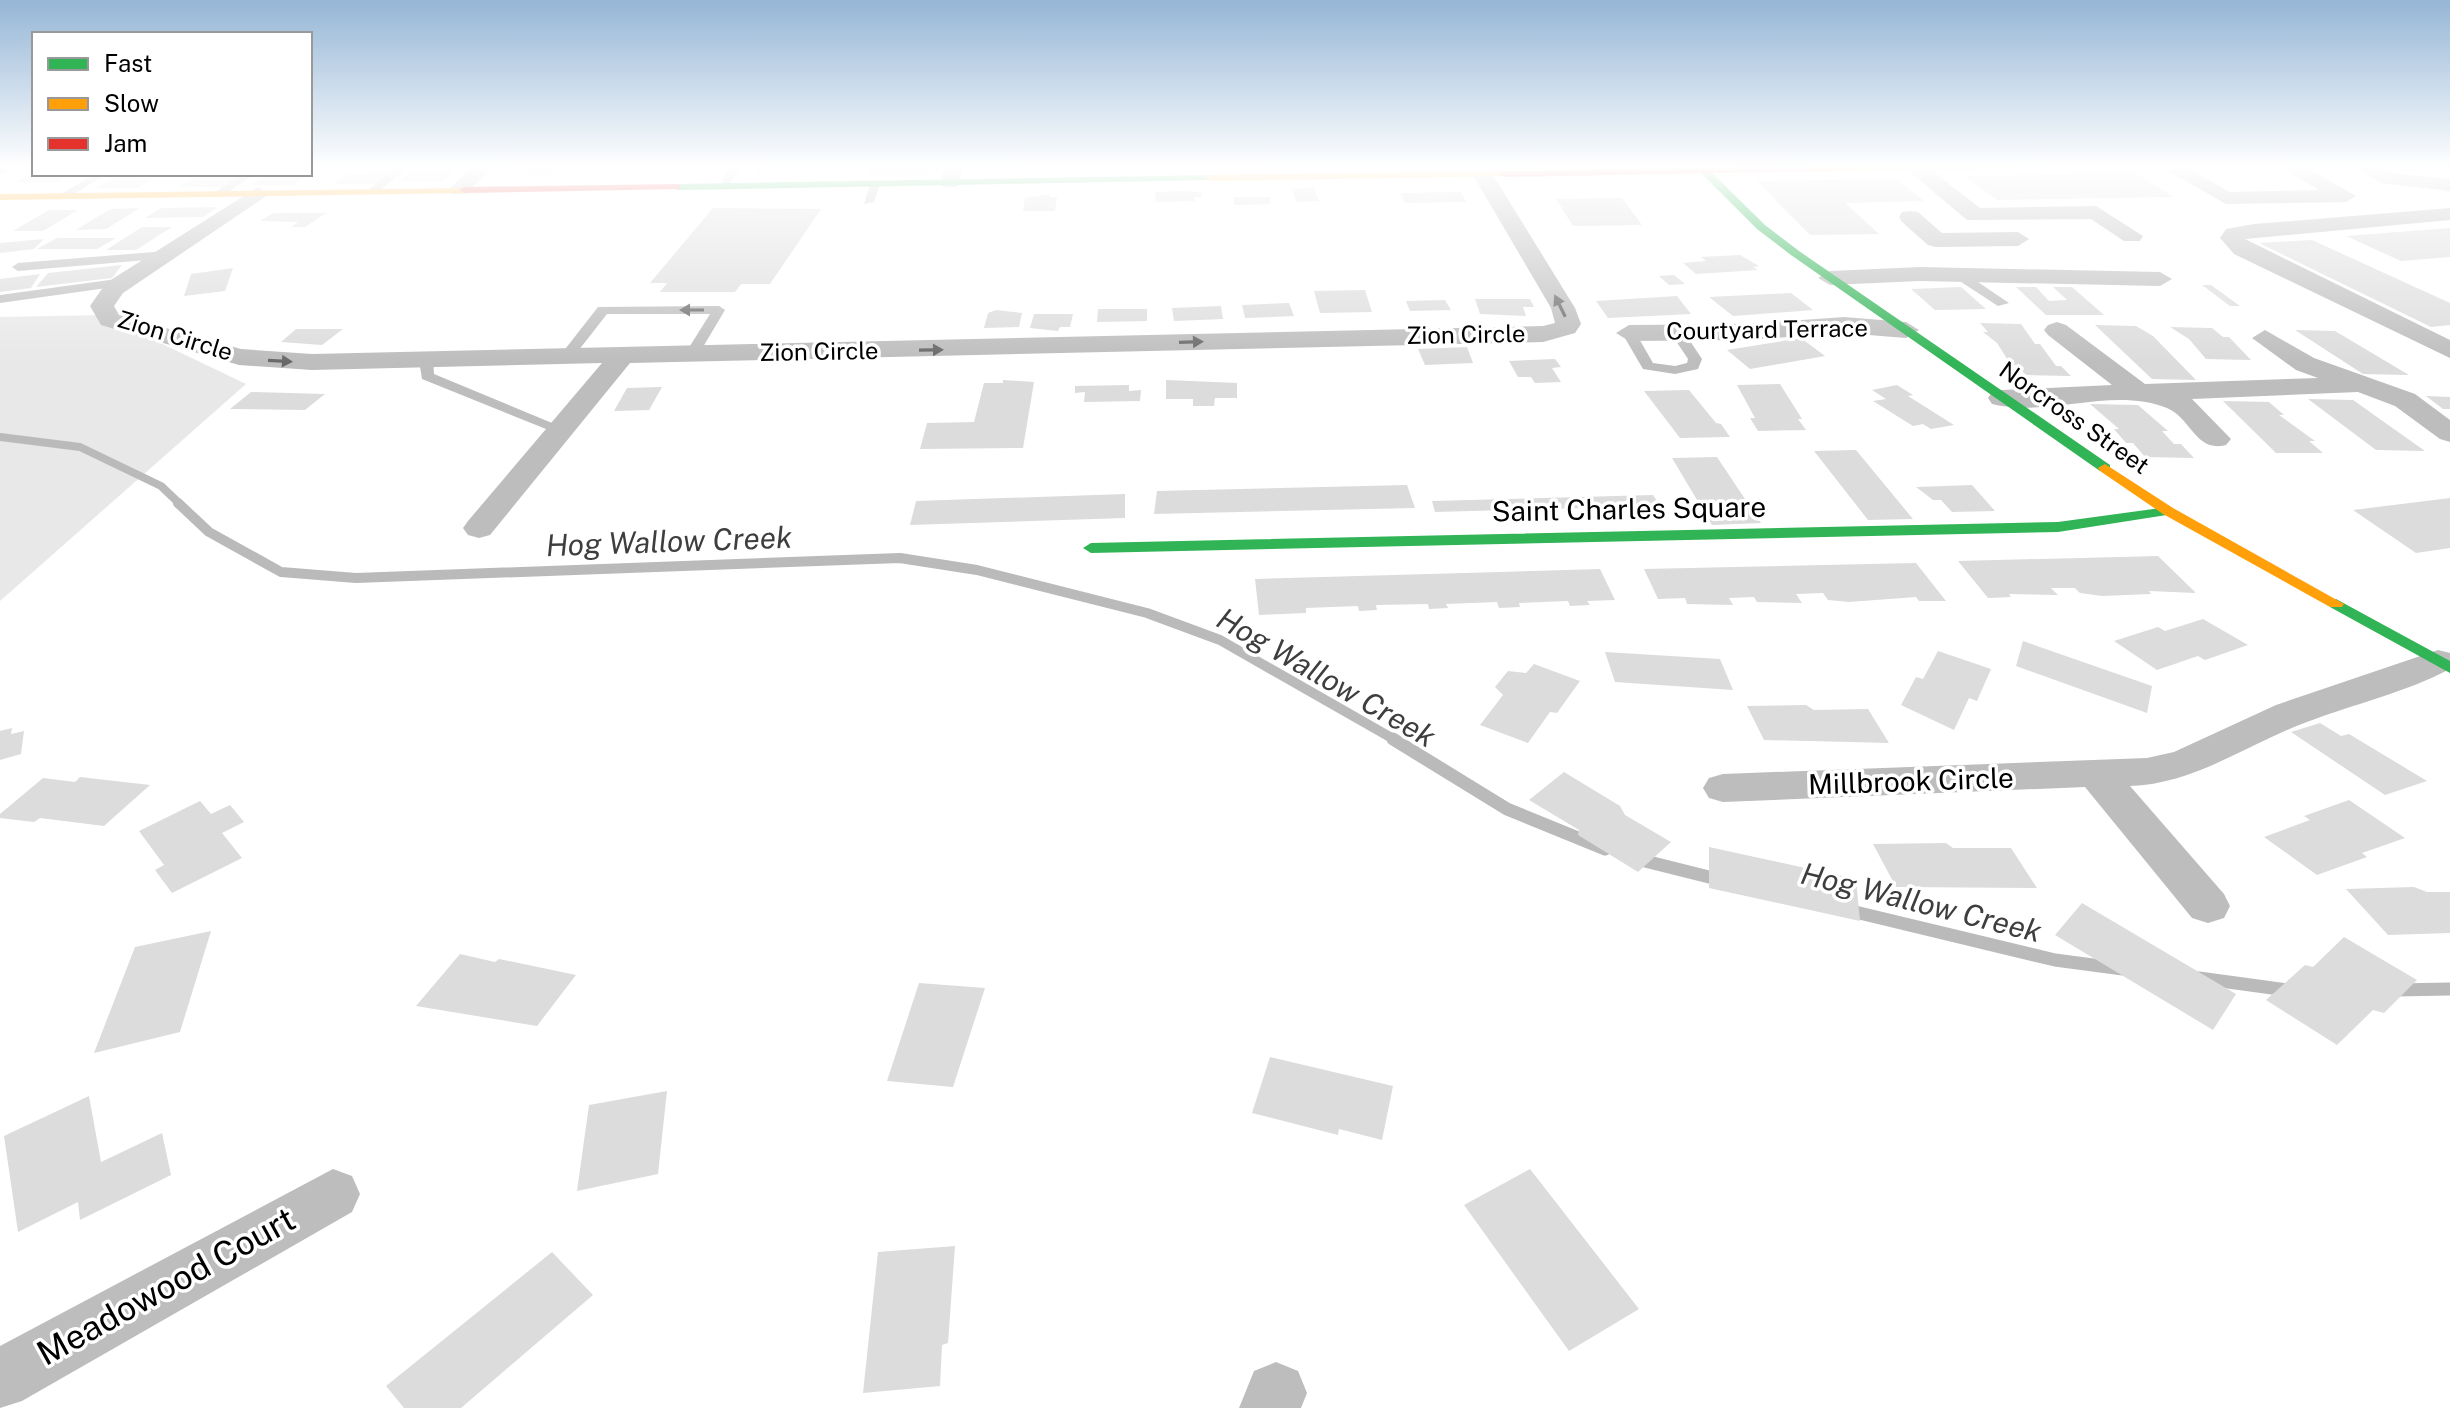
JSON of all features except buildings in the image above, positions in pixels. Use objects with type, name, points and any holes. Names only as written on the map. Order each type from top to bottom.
[{"type":"street","name":"Zion Circle","points":[[195,232],[105,298],[102,306],[110,320],[192,346],[273,361],[622,356],[1543,334],[1566,328],[1568,324],[1563,308],[1517,232]]},
{"type":"street","name":"Norcross Street","points":[[1767,232],[1871,307],[2168,511],[2444,664]]},
{"type":"street","points":[[1927,232],[1936,240],[2042,238]]},
{"type":"street","points":[[2087,237],[2132,236],[2126,232]]},
{"type":"street","points":[[2249,232],[2234,234],[2231,238],[2242,249],[2450,350]]},
{"type":"street","points":[[1830,278],[1959,275],[2160,279]]},
{"type":"street","points":[[1844,325],[1871,307]]},
{"type":"street","name":"Courtyard Terrace","points":[[1629,333],[1748,332],[1844,325],[1906,330]]},
{"type":"street","points":[[2057,330],[2138,392],[2180,403],[2216,439]]},
{"type":"street","points":[[2265,338],[2305,364],[2405,400],[2450,433]]},
{"type":"street","points":[[479,528],[622,356]]},
{"type":"street","points":[[2002,398],[2365,384]]},
{"type":"street","name":"Saint Charles Square","points":[[1091,548],[2058,527],[2168,511]]},
{"type":"street","name":"Millbrook Circle","points":[[1723,788],[2147,772],[2186,762],[2290,714],[2444,664]]},
{"type":"street","points":[[2098,776],[2208,906]]},
{"type":"street","name":"Meadowood Court","points":[[0,1379],[333,1194]]},
{"type":"lane","points":[[18,267],[166,255]]},
{"type":"lane","points":[[1959,275],[2003,303]]},
{"type":"lane","points":[[0,299],[124,282]]},
{"type":"lane","points":[[566,357],[603,310],[719,310],[692,354]]},
{"type":"lane","points":[[1629,333],[1648,366],[1675,370],[1693,366],[1695,359],[1677,332]]},
{"type":"lane","points":[[426,360],[427,376],[561,430]]},
{"type":"shaded area","points":[[102,315],[246,384],[0,601],[0,317]]},
{"type":"waterway","name":"Hog Wallow Creek","points":[[0,437],[80,447],[161,486],[181,505]]},
{"type":"waterway","name":"Hog Wallow Creek","points":[[178,503],[209,532],[281,572],[356,578],[900,558],[977,570],[1147,613],[1220,640],[1397,741]]},
{"type":"waterway","name":"Hog Wallow Creek","points":[[1393,739],[1507,809],[1605,849]]},
{"type":"waterway","name":"Hog Wallow Creek","points":[[1637,859],[1721,880]]},
{"type":"waterway","name":"Hog Wallow Creek","points":[[1847,910],[2055,960],[2123,969]]},
{"type":"waterway","name":"Hog Wallow Creek","points":[[2199,978],[2294,991]]},
{"type":"waterway","name":"Hog Wallow Creek","points":[[2395,990],[2450,989]]},
{"type":"traffic: fast","points":[[1767,232],[2105,468]]},
{"type":"traffic: fast","points":[[1091,548],[2058,527],[2168,511]]},
{"type":"traffic: fast","points":[[2336,604],[2450,668]]},
{"type":"traffic: slow","points":[[2105,468],[2168,511],[2336,604]]}]
